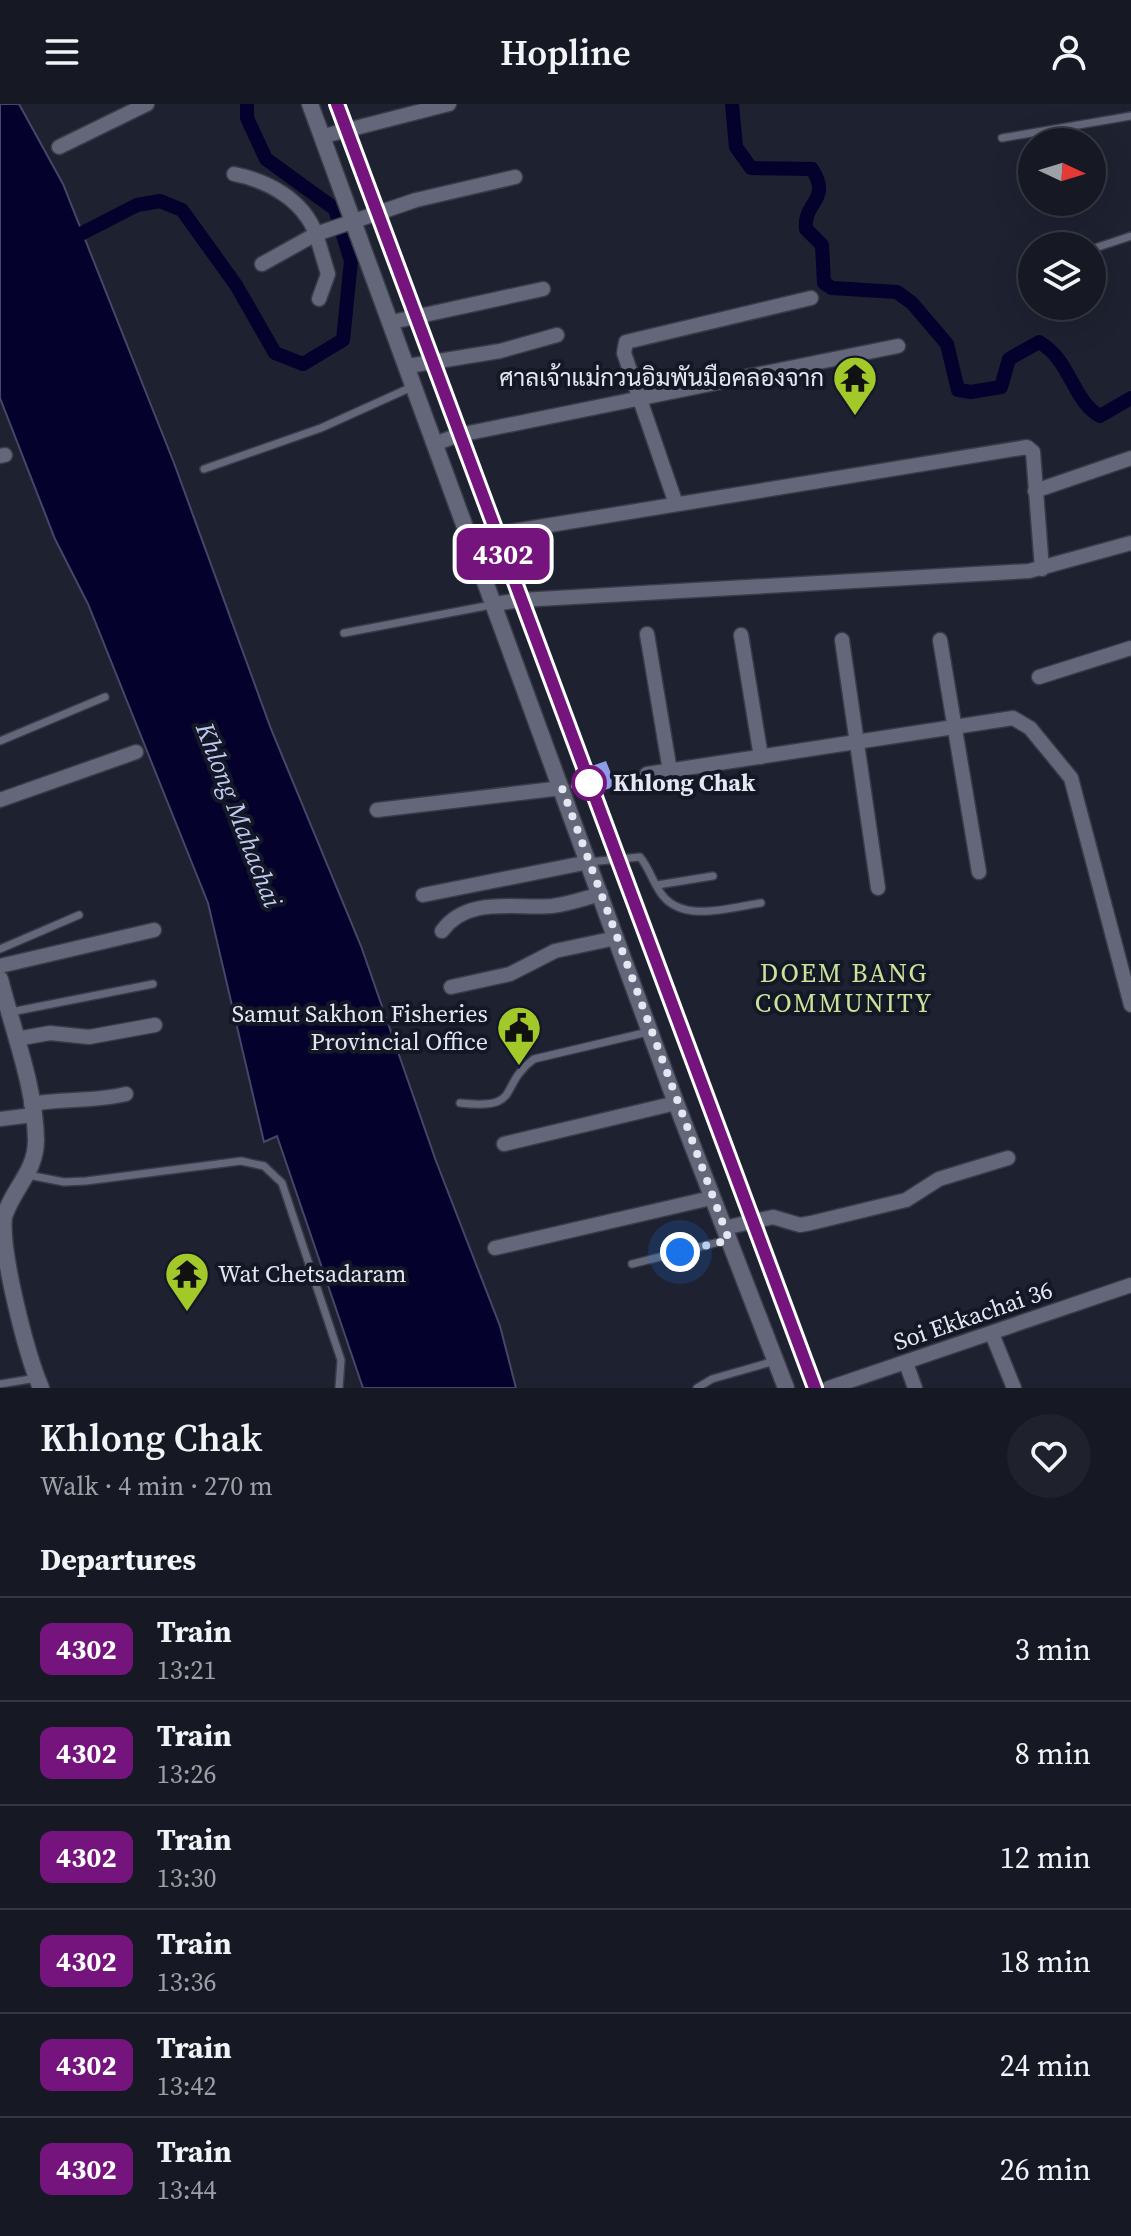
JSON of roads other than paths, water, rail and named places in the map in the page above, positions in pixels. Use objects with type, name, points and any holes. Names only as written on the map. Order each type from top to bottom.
[{"type":"street","points":[[59,147],[147,104]]},
{"type":"street","points":[[310,104],[416,385],[711,1198],[786,1388]]},
{"type":"street","points":[[324,136],[449,104]]},
{"type":"street","points":[[234,174],[292,199],[304,209],[316,234],[328,274],[319,299]]},
{"type":"street","points":[[262,264],[316,234],[353,218],[515,177]]},
{"type":"street","points":[[392,322],[543,289]]},
{"type":"street","points":[[676,504],[624,353],[629,340],[811,298]]},
{"type":"street","points":[[408,366],[500,351],[557,335]]},
{"type":"street","points":[[437,443],[459,435],[898,346]]},
{"type":"street","points":[[471,538],[1027,447],[1033,452],[1042,569]]},
{"type":"street","points":[[1035,491],[1131,458]]},
{"type":"street","points":[[495,604],[1042,569],[1131,543]]},
{"type":"street","points":[[647,634],[670,771]]},
{"type":"street","points":[[741,635],[761,757]]},
{"type":"street","points":[[842,640],[878,888]]},
{"type":"street","points":[[940,640],[979,872]]},
{"type":"street","points":[[1039,677],[1131,648]]},
{"type":"street","points":[[647,774],[1013,718],[1030,728],[1071,778],[1131,1005]]},
{"type":"street","points":[[0,800],[136,752]]},
{"type":"street","points":[[377,810],[562,788]]},
{"type":"street","points":[[423,895],[589,862]]},
{"type":"street","points":[[442,931],[450,919],[470,910],[515,905],[553,906],[601,894]]},
{"type":"street","points":[[0,966],[154,930]]},
{"type":"street","points":[[451,987],[510,974],[555,951],[616,938]]},
{"type":"street","points":[[1,986],[32,1109],[34,1159],[28,1175],[5,1199],[4,1264],[39,1383]]},
{"type":"street","points":[[16,1039],[50,1033],[89,1037],[155,1025]]},
{"type":"street","points":[[0,1119],[62,1100],[94,1101],[126,1094]]},
{"type":"street","points":[[504,1144],[676,1103]]},
{"type":"street","points":[[726,1234],[773,1217],[800,1225],[892,1204],[906,1200],[949,1174],[1008,1158]]},
{"type":"street","points":[[495,1248],[711,1198]]},
{"type":"street","name":"Soi Ekkachai 36","points":[[829,1388],[1131,1285]]},
{"type":"street","points":[[992,1334],[1014,1388]]},
{"type":"street","points":[[906,1363],[915,1388]]},
{"type":"lane","points":[[1002,138],[1131,116]]},
{"type":"lane","points":[[1106,244],[1131,236]]},
{"type":"lane","points":[[204,469],[308,433],[416,385]]},
{"type":"lane","points":[[344,633],[495,604]]},
{"type":"lane","points":[[0,741],[105,697]]},
{"type":"lane","points":[[589,862],[640,857],[671,904],[690,911],[761,903]]},
{"type":"lane","points":[[657,885],[713,876]]},
{"type":"lane","points":[[0,949],[79,915]]},
{"type":"lane","points":[[9,1013],[153,984]]},
{"type":"lane","points":[[460,1103],[495,1104],[504,1099],[524,1066],[534,1059],[650,1032]]},
{"type":"lane","points":[[28,1175],[64,1182],[241,1161],[264,1166],[282,1183],[341,1360],[339,1388]]},
{"type":"lane","points":[[632,1264],[726,1234]]},
{"type":"lane","points":[[697,1388],[712,1379],[775,1361]]},
{"type":"lane","points":[[0,1384],[39,1383]]},
{"type":"water","name":"Khlong Mahachai","points":[[0,104],[19,104],[63,184],[174,463],[271,729],[361,946],[436,1161],[500,1326],[516,1388],[363,1388],[277,1136],[264,1142],[208,903],[88,604],[55,539],[0,398]]},
{"type":"waterway","points":[[67,241],[137,205],[160,201],[182,210],[236,285],[275,353],[303,364],[343,340],[351,261],[335,209],[266,159],[247,118],[247,104]]},
{"type":"waterway","points":[[732,104],[736,147],[751,168],[812,169],[819,188],[808,212],[806,229],[822,245],[824,283],[832,288],[897,292],[912,303],[947,344],[958,390],[971,392],[1001,387],[1009,359],[1039,342],[1058,359],[1084,401],[1100,416],[1131,398]]},
{"type":"railway","points":[[337,104],[815,1388]]},
{"type":"train","name":"4302","points":[[337,104],[815,1388]]},
{"type":"place","name":"ศาลเจ้าแม่กวนอิมพันมือคลองจาก","points":[[855,417]]},
{"type":"place","name":"Khlong Chak","points":[[589,783]]},
{"type":"place","name":"Samut Sakhon Fisheries Provincial Office","points":[[519,1067]]},
{"type":"place","name":"Wat Chetsadaram","points":[[187,1313]]},
{"type":"district","name":"DOEM BANG COMMUNITY","points":[[844,988]]}]
